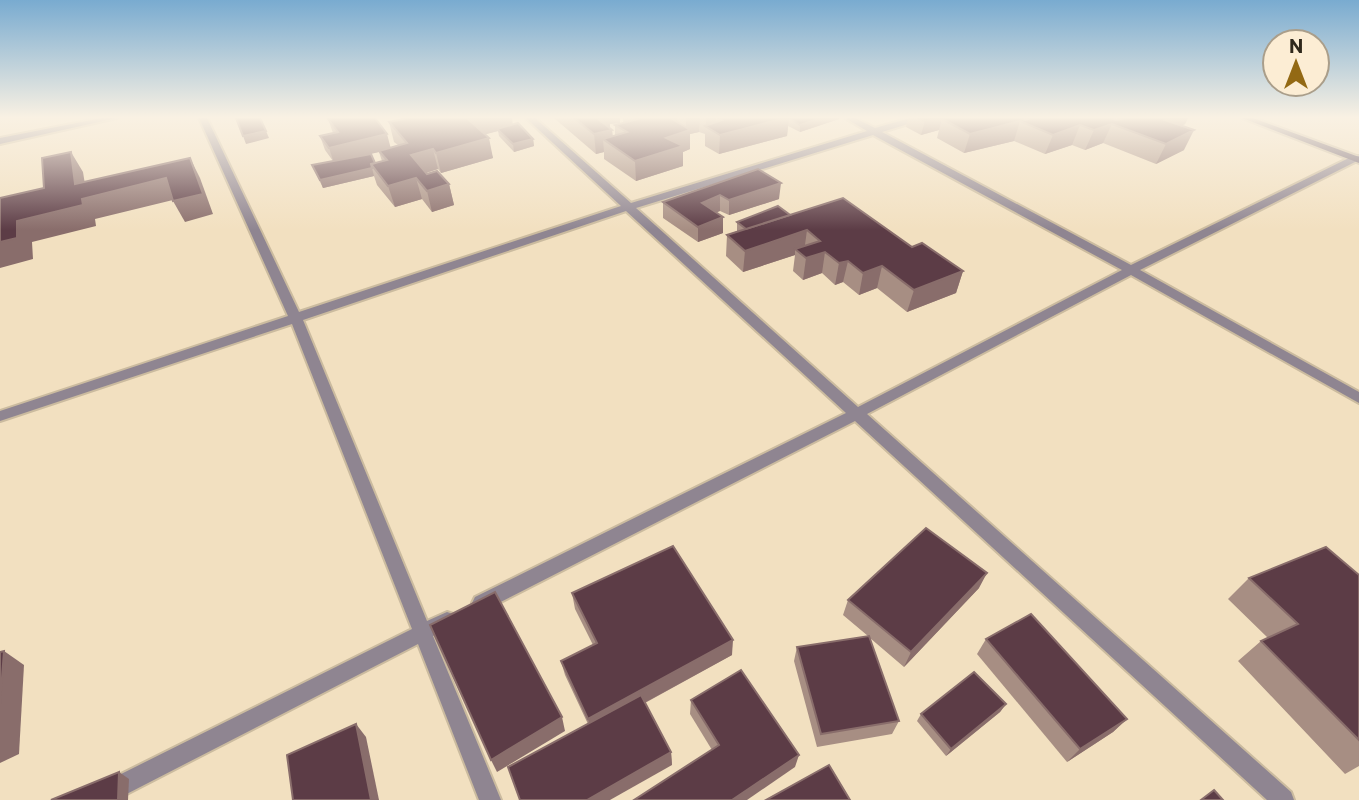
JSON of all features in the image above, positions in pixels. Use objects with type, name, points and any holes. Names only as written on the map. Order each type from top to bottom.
[{"type":"street","points":[[219,155],[296,319],[490,800]]},
{"type":"street","points":[[572,155],[1283,800]]},
{"type":"street","points":[[0,416],[629,207],[795,155]]},
{"type":"street","points":[[918,155],[1131,270],[1359,398]]},
{"type":"street","points":[[93,800],[856,414],[1131,270],[1358,159]]},
{"type":"building","points":[[71,155],[75,184],[190,158],[203,194],[173,201],[166,178],[82,199],[83,205],[17,221],[17,238],[0,242],[0,198],[44,188],[42,158]]},
{"type":"building","points":[[364,155],[372,155],[375,163],[371,164],[372,168],[320,180],[312,165]]},
{"type":"building","points":[[383,155],[411,155],[427,174],[437,171],[449,184],[427,191],[416,178],[388,186],[371,164],[387,160]]},
{"type":"building","points":[[627,155],[653,155],[635,161]]},
{"type":"building","points":[[758,169],[781,183],[729,200],[720,195],[702,203],[723,217],[698,227],[663,202]]},
{"type":"building","points":[[843,198],[912,247],[922,243],[963,271],[914,290],[882,266],[863,273],[848,261],[839,263],[825,252],[806,258],[795,249],[820,241],[807,230],[745,251],[727,235]]},
{"type":"building","points":[[778,206],[790,215],[746,229],[737,222]]},
{"type":"building","points":[[926,528],[987,573],[911,652],[848,600]]},
{"type":"building","points":[[673,546],[733,640],[588,719],[561,661],[597,643],[572,593]]},
{"type":"building","points":[[1326,547],[1359,575],[1359,740],[1261,641],[1298,624],[1249,578]]},
{"type":"building","points":[[495,592],[562,717],[491,760],[430,625]]},
{"type":"building","points":[[1031,614],[1127,719],[1080,749],[986,639]]},
{"type":"building","points":[[869,636],[899,721],[821,734],[797,647]]},
{"type":"building","points":[[4,651],[0,704],[0,652]]},
{"type":"building","points":[[741,670],[799,755],[732,800],[634,800],[719,745],[691,700]]},
{"type":"building","points":[[974,672],[1006,704],[951,749],[921,714]]},
{"type":"building","points":[[641,695],[671,752],[587,800],[520,800],[508,767]]},
{"type":"building","points":[[356,724],[371,800],[293,800],[287,755]]},
{"type":"building","points":[[829,765],[850,800],[766,800]]},
{"type":"building","points":[[119,772],[118,800],[51,800]]},
{"type":"building","points":[[1214,790],[1223,800],[1201,800]]}]
